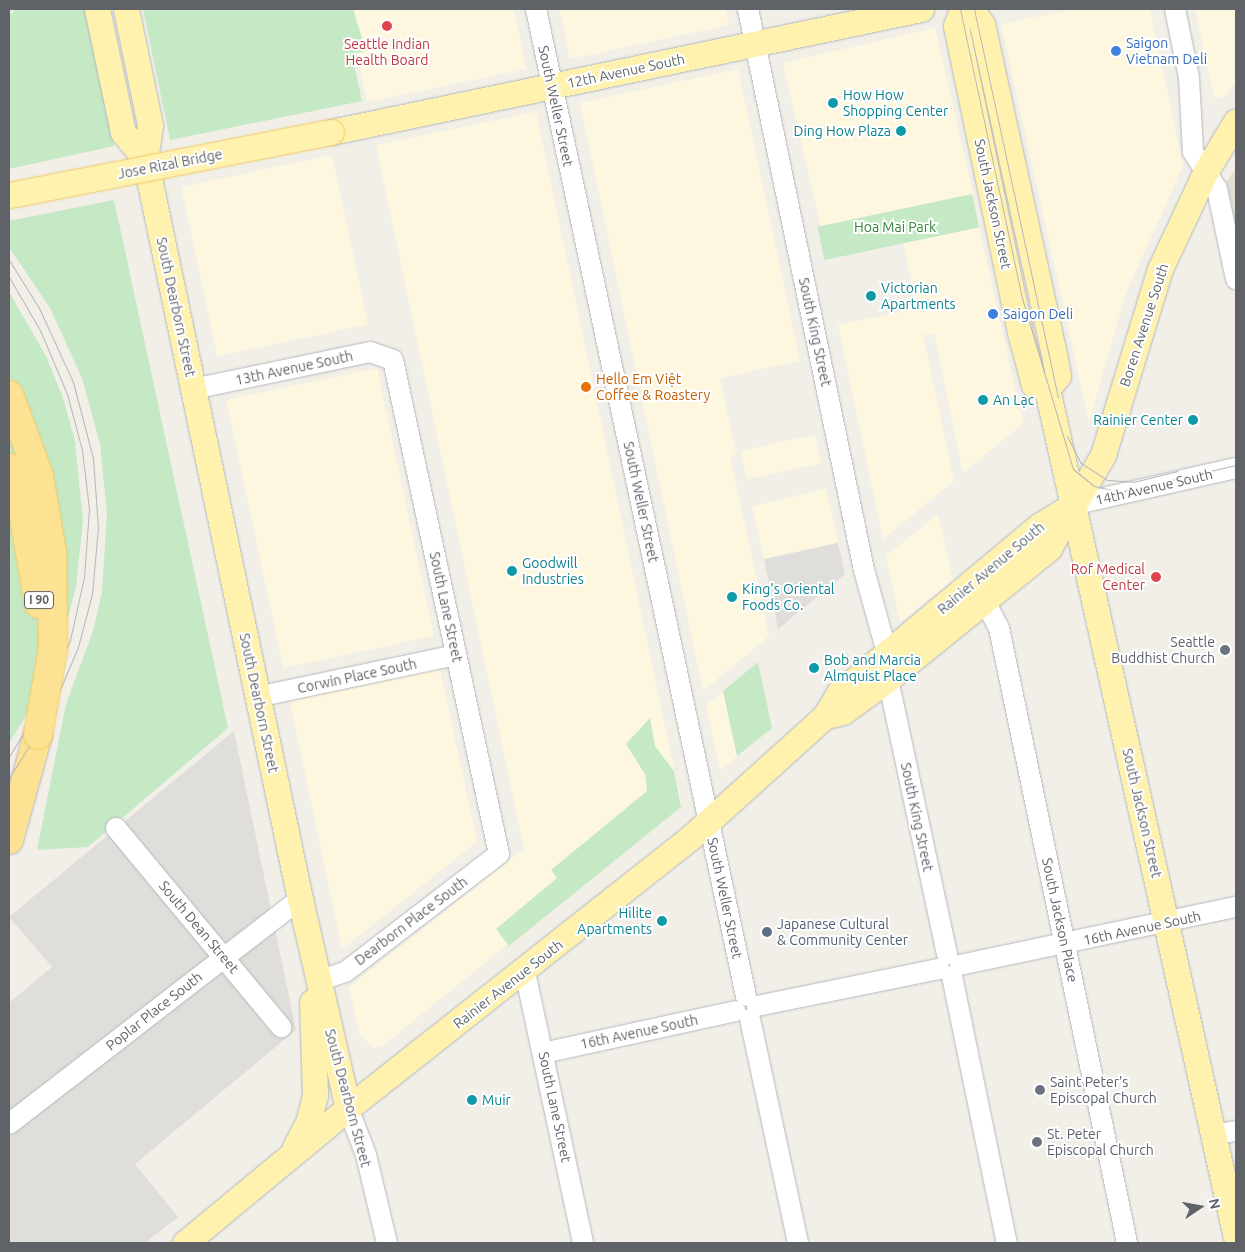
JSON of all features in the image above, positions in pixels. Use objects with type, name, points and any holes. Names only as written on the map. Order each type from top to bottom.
[{"type":"highway","points":[[9,395],[39,476],[52,553],[53,649],[38,735]]},
{"type":"highway","name":"I 90","points":[[9,468],[24,517],[40,609],[38,735],[9,840]]},
{"type":"main road","name":"South Dearborn Street","points":[[97,9],[123,132],[145,160]]},
{"type":"main road","name":"South Dearborn Street","points":[[126,9],[150,125],[145,160],[310,947],[348,1108]]},
{"type":"main road","name":"12th Avenue South","points":[[331,132],[921,9]]},
{"type":"main road","name":"South Jackson Street","points":[[962,9],[956,26],[1021,336],[1034,385],[1047,389]]},
{"type":"main road","name":"South Jackson Street","points":[[971,9],[982,24],[1058,376],[1047,389]]},
{"type":"main road","name":"Boren Avenue South","points":[[1072,505],[1103,455],[1148,302],[1206,172],[1236,121]]},
{"type":"main road","name":"Jose Rizal Bridge","points":[[9,195],[331,132]]},
{"type":"main road","name":"South Jackson Street","points":[[1047,389],[1166,923],[1225,1133],[1236,1237]]},
{"type":"main road","name":"Rainier Avenue South","points":[[186,1243],[348,1108],[525,972],[709,822],[825,716],[839,694],[1039,526],[1072,505]]},
{"type":"main road","name":"Rainier Avenue South","points":[[825,716],[843,712],[888,680],[1049,548],[1072,505]]},
{"type":"main road","points":[[865,695],[865,686],[887,667],[887,653]]},
{"type":"main road","points":[[288,1158],[308,1123],[315,1095],[310,947]]},
{"type":"street","name":"South Weller Street","points":[[536,9],[798,1243]]},
{"type":"street","name":"South King Street","points":[[748,9],[864,570],[887,653]]},
{"type":"street","points":[[1175,9],[1188,78],[1188,125],[1193,152],[1217,189],[1236,279]]},
{"type":"street","name":"13th Avenue South","points":[[193,389],[370,352],[393,360]]},
{"type":"street","name":"South Lane Street","points":[[393,360],[499,854]]},
{"type":"street","name":"14th Avenue South","points":[[1072,505],[1236,468]]},
{"type":"street","name":"South Jackson Place","points":[[985,601],[999,628],[1127,1243]]},
{"type":"street","name":"Corwin Place South","points":[[257,697],[456,654]]},
{"type":"street","name":"South King Street","points":[[888,680],[1007,1243]]},
{"type":"street","name":"South Dean Street","points":[[116,828],[280,1027]]},
{"type":"street","name":"Dearborn Place South","points":[[318,981],[345,972],[499,854]]},
{"type":"street","name":"Poplar Place South","points":[[9,1124],[300,899]]},
{"type":"street","name":"16th Avenue South","points":[[543,1054],[747,1008],[1065,944],[1236,907]]},
{"type":"street","name":"South Lane Street","points":[[525,972],[583,1243]]},
{"type":"street","name":"South Dearborn Street","points":[[348,1108],[366,1155],[387,1243]]},
{"type":"shaded area","points":[[348,9],[514,9],[526,69],[367,102]]},
{"type":"shaded area","points":[[560,9],[726,9],[729,25],[570,59]]},
{"type":"shaded area","points":[[1073,9],[1150,9],[1183,166],[1126,293],[1089,422],[1001,24]]},
{"type":"shaded area","points":[[1195,9],[1236,9],[1236,81],[1226,96],[1214,98]]},
{"type":"shaded area","points":[[935,28],[973,194],[821,229],[783,63]]},
{"type":"shaded area","points":[[738,69],[800,361],[720,378],[736,454],[730,456],[769,636],[703,691],[580,103]]},
{"type":"shaded area","points":[[536,112],[681,803],[384,1045],[375,1048],[360,1036],[349,987],[524,849],[376,145]]},
{"type":"shaded area","points":[[332,155],[368,324],[217,356],[181,187]]},
{"type":"shaded area","points":[[1236,169],[1236,228],[1226,182]]},
{"type":"shaded area","points":[[979,227],[1023,424],[963,473],[934,333],[923,335],[954,481],[883,539],[838,325],[917,309],[903,242]]},
{"type":"shaded area","points":[[377,368],[434,636],[283,668],[226,400]]},
{"type":"shaded area","points":[[815,435],[821,463],[747,479],[741,451]]},
{"type":"shaded area","points":[[826,489],[838,543],[764,560],[752,506]]},
{"type":"shaded area","points":[[938,514],[953,580],[900,622],[886,556]]},
{"type":"shaded area","points":[[838,543],[845,574],[778,629],[764,559]]},
{"type":"shaded area","points":[[440,669],[477,842],[342,949],[289,697]]},
{"type":"shaded area","points":[[723,691],[737,756],[720,771],[706,705]]},
{"type":"shaded area","points":[[234,731],[296,1030],[135,1164],[178,1217],[145,1243],[9,1243],[9,1003],[52,967],[9,917]]},
{"type":"green space","points":[[16,9],[85,9],[114,146],[9,169],[9,16]]},
{"type":"green space","points":[[143,9],[353,9],[366,51],[352,54],[362,101],[170,140]]},
{"type":"green space","name":"Hoa Mai Park","points":[[972,194],[979,227],[825,260],[817,227]]},
{"type":"green space","points":[[114,200],[228,728],[88,847],[37,850],[66,704],[93,631],[102,592],[107,514],[100,444],[82,378],[50,308],[9,247],[9,221]]},
{"type":"green space","points":[[9,292],[47,358],[63,398],[75,441],[83,521],[76,586],[62,642],[32,706],[9,743]]},
{"type":"green space","points":[[758,662],[772,728],[737,756],[723,691]]},
{"type":"green space","points":[[650,718],[655,746],[674,771],[681,807],[509,946],[496,929],[557,878],[551,870],[647,791],[645,774],[626,744]]},
{"type":"tram line","points":[[960,9],[1022,298],[1073,469],[1094,486],[1120,492],[1236,465]]},
{"type":"tram line","points":[[974,9],[1058,397]]},
{"type":"tram line","points":[[9,260],[39,308],[73,382],[93,458],[98,527],[92,594],[78,647],[51,711],[9,778]]},
{"type":"tram line","points":[[9,277],[40,330],[67,394],[82,450],[89,509],[84,577],[70,640],[51,687],[9,757]]},
{"type":"tram line","points":[[1067,436],[1081,463],[1107,480],[1133,482],[1178,471]]},
{"type":"place","name":"Seattle Indian Health Board","points":[[387,26]]},
{"type":"place","name":"Saigon Vietnam Deli","points":[[1116,51]]},
{"type":"place","name":"How How Shopping Center","points":[[833,103]]},
{"type":"place","name":"Ding How Plaza","points":[[901,131]]},
{"type":"place","name":"Victorian Apartments","points":[[871,296]]},
{"type":"place","name":"Saigon Deli","points":[[993,314]]},
{"type":"place","name":"Hello Em Việt Coffee & Roastery","points":[[586,387]]},
{"type":"place","name":"An Lạc","points":[[983,400]]},
{"type":"place","name":"Rainier Center","points":[[1193,420]]},
{"type":"place","name":"Goodwill Industries","points":[[512,571]]},
{"type":"place","name":"Rof Medical Center","points":[[1156,577]]},
{"type":"place","name":"King's Oriental Foods Co.","points":[[732,597]]},
{"type":"place","name":"Seattle Buddhist Church","points":[[1225,650]]},
{"type":"place","name":"Bob and Marcia Almquist Place","points":[[814,668]]},
{"type":"place","name":"Hilite Apartments","points":[[662,921]]},
{"type":"place","name":"Japanese Cultural & Community Center","points":[[767,932]]},
{"type":"place","name":"Saint Peter's Episcopal Church","points":[[1040,1090]]},
{"type":"place","name":"Muir","points":[[472,1100]]},
{"type":"place","name":"St. Peter Episcopal Church","points":[[1037,1142]]}]
